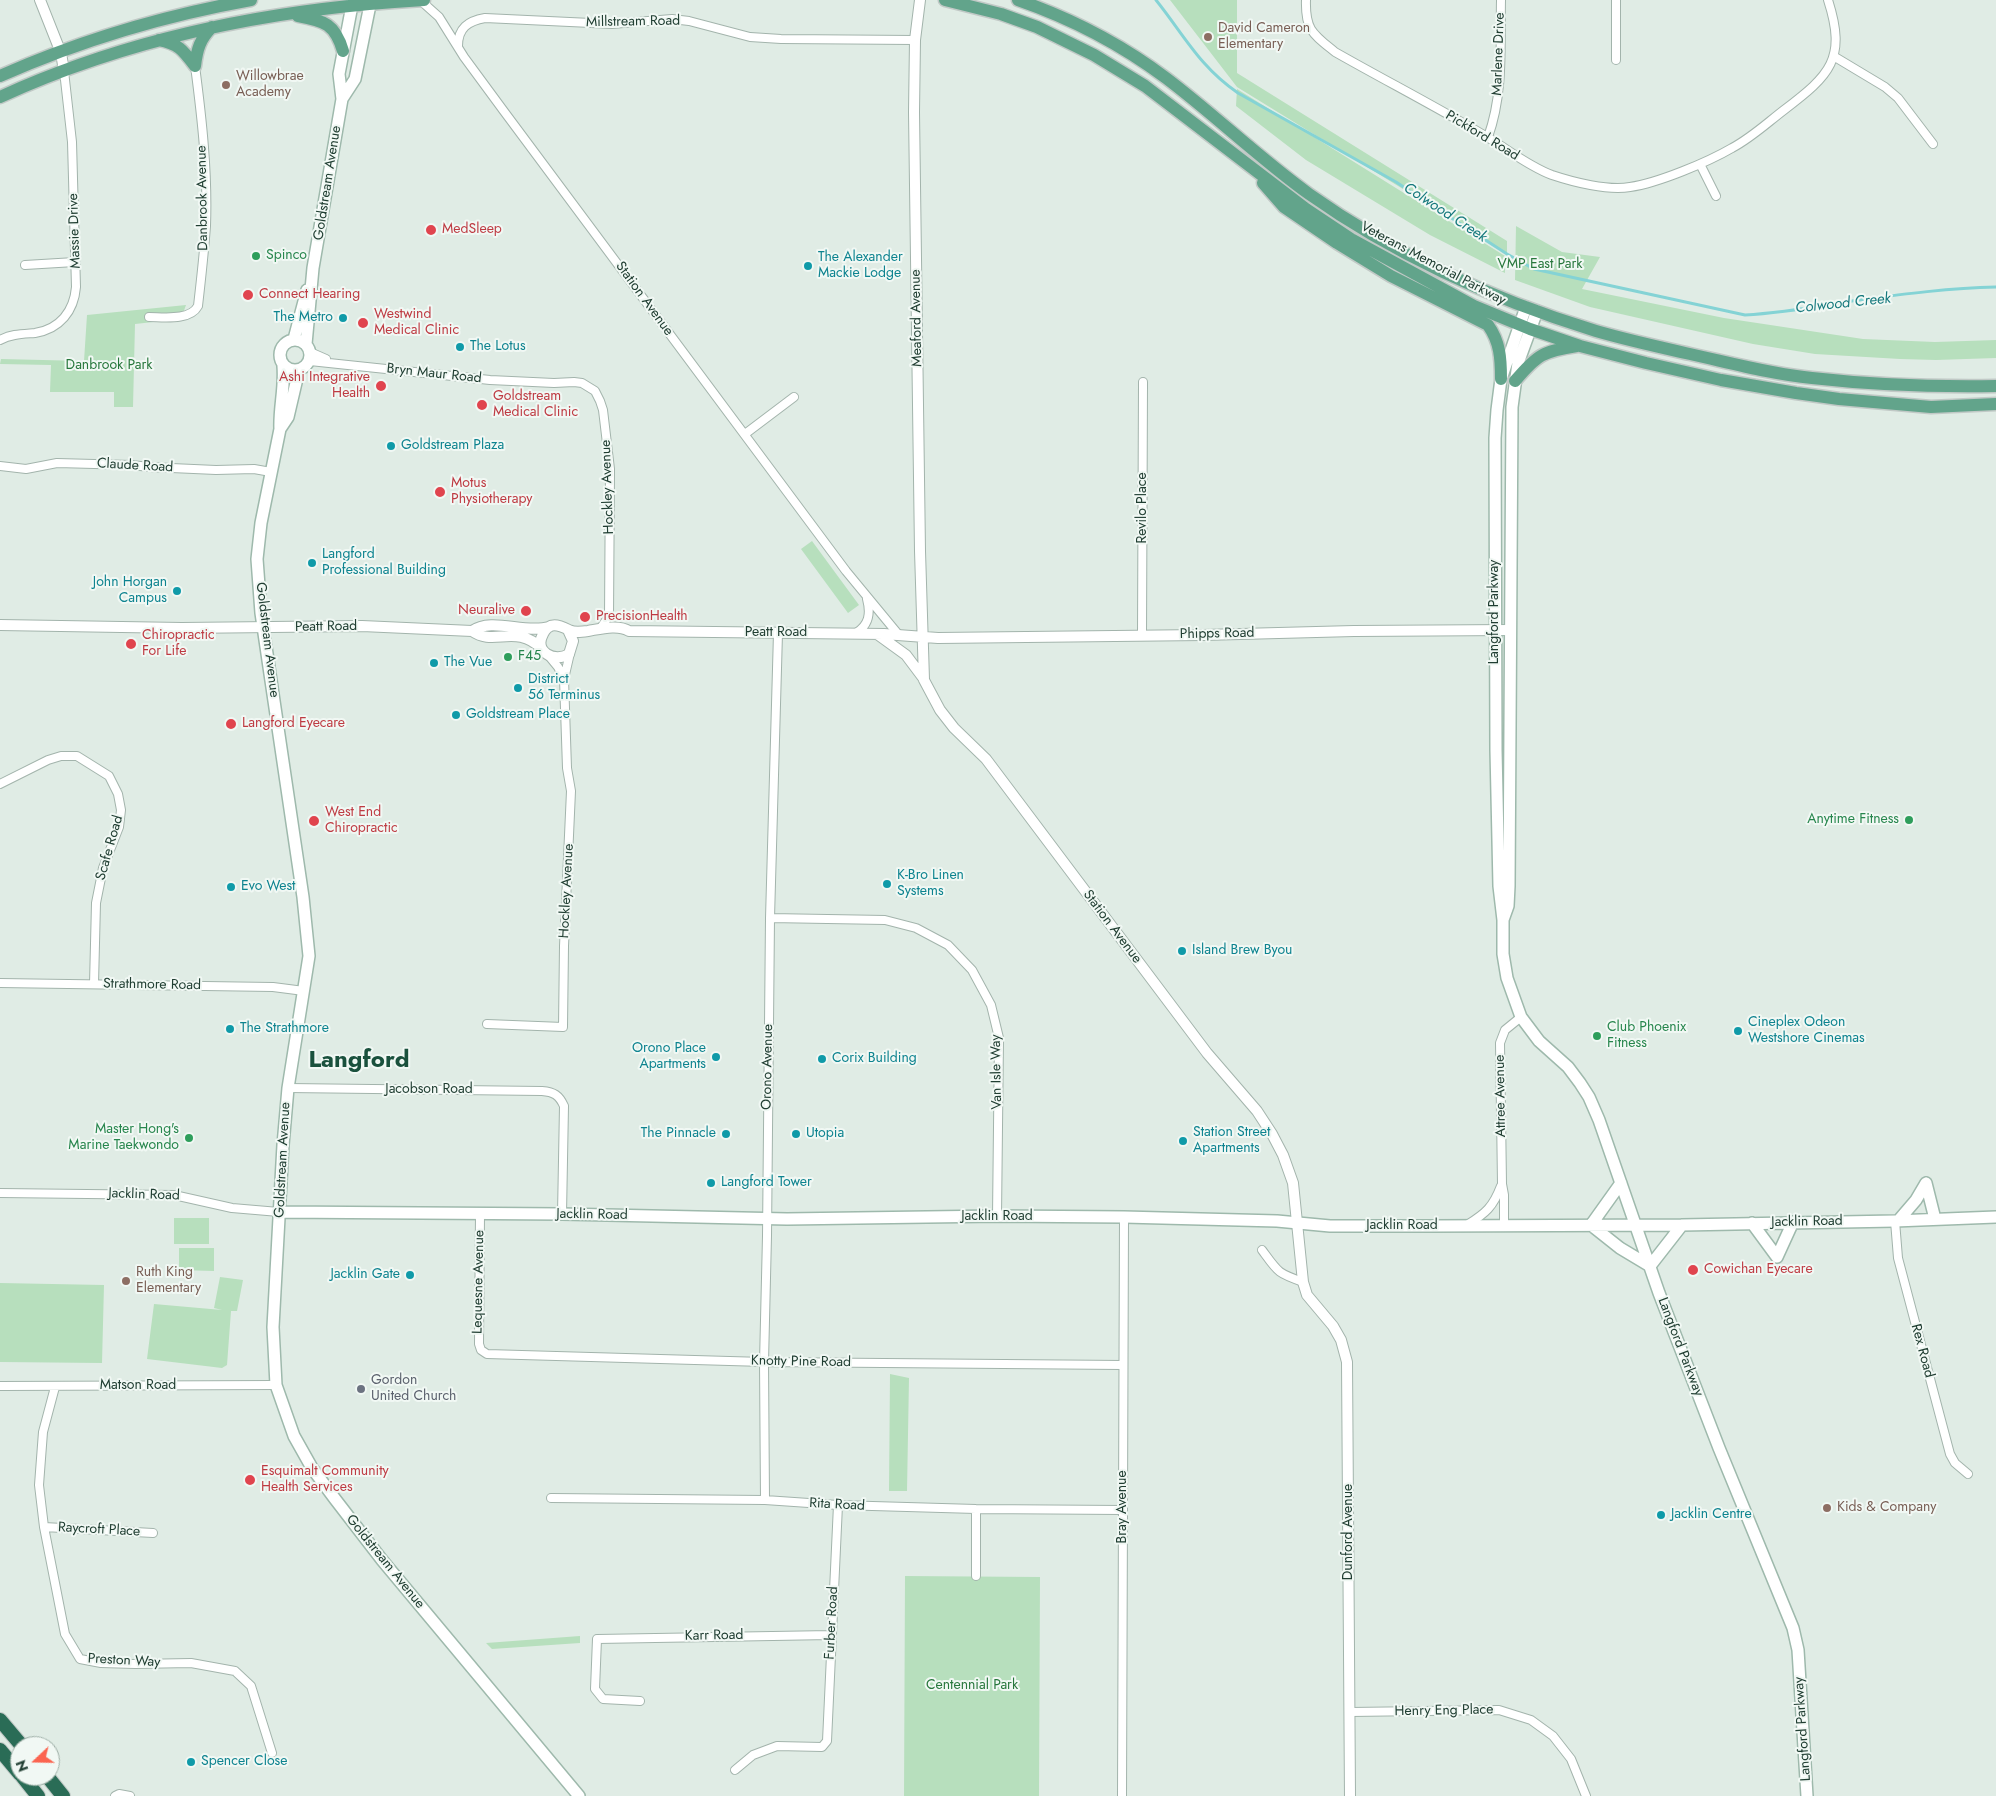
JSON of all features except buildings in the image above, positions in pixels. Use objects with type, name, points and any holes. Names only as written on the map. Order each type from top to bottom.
[{"type":"highway","points":[[0,1720],[14,1736]]},
{"type":"highway","points":[[0,1750],[10,1762]]},
{"type":"highway","points":[[30,1786],[38,1796]]},
{"type":"highway","points":[[55,1786],[63,1796]]},
{"type":"main road","points":[[0,76],[61,52],[152,23],[251,0]]},
{"type":"main road","points":[[0,97],[119,51],[212,27],[352,3],[424,0]]},
{"type":"main road","name":"Veterans Memorial Parkway","points":[[945,0],[1001,14],[1037,27],[1094,54],[1145,86],[1306,209],[1351,239],[1474,306],[1525,327],[1580,346],[1721,380],[1796,393],[1931,407],[1996,404]]},
{"type":"main road","name":"Veterans Memorial Parkway","points":[[1018,0],[1088,29],[1159,72],[1263,158],[1310,194],[1354,223],[1411,256],[1467,283],[1531,309],[1597,331],[1648,344],[1752,368],[1810,378],[1918,387],[1996,386]]},
{"type":"main road","name":"Goldstream Avenue","points":[[342,98],[355,79],[371,2]]},
{"type":"main road","name":"Goldstream Avenue","points":[[309,352],[314,268],[342,98],[339,74],[352,3]]},
{"type":"main road","points":[[284,14],[321,20],[333,28],[343,51]]},
{"type":"main road","points":[[195,66],[197,46],[212,27]]},
{"type":"main road","points":[[159,40],[172,42],[180,48],[195,66]]},
{"type":"main road","points":[[1243,161],[1284,207],[1337,243],[1391,276],[1488,325],[1496,337],[1501,354],[1501,379]]},
{"type":"main road","name":"Goldstream Avenue","points":[[294,339],[314,268]]},
{"type":"main road","name":"Langford Parkway","points":[[1531,309],[1525,327],[1501,379],[1495,438],[1495,630],[1499,886],[1503,920],[1502,954],[1507,978],[1521,1017],[1539,1041],[1568,1067],[1589,1097],[1719,1448],[1793,1628],[1798,1650],[1807,1796]]},
{"type":"main road","name":"Langford Parkway","points":[[1503,920],[1508,906],[1509,886],[1511,432],[1515,381],[1525,327]]},
{"type":"main road","points":[[288,340],[299,340],[309,352],[305,367],[299,370],[290,370],[283,366],[280,358],[280,349],[288,340]]},
{"type":"main road","points":[[1515,381],[1533,360],[1545,353],[1580,346]]},
{"type":"main road","name":"Goldstream Avenue","points":[[283,366],[284,389],[279,414],[280,430],[261,522],[257,559],[264,627],[306,925],[308,956],[288,1088],[273,1328],[276,1385],[294,1436],[312,1468],[382,1560],[578,1796]]},
{"type":"main road","name":"Goldstream Avenue","points":[[280,430],[288,417],[299,370]]},
{"type":"main road","points":[[1621,1183],[1591,1225],[1620,1248],[1650,1266],[1682,1224]]},
{"type":"main road","points":[[1897,1221],[1916,1200],[1926,1183],[1935,1219]]},
{"type":"main road","name":"Jacklin Road","points":[[280,1212],[562,1214],[767,1219],[997,1216],[1296,1223],[1330,1226],[1636,1225],[1897,1221],[1996,1217]]},
{"type":"main road","points":[[1752,1223],[1777,1257],[1793,1222]]},
{"type":"street","points":[[40,0],[61,52],[64,71]]},
{"type":"street","name":"Station Avenue","points":[[420,0],[439,17],[458,48],[867,599],[875,605],[898,634]]},
{"type":"street","name":"Meaford Avenue","points":[[920,0],[915,40],[916,248],[923,636]]},
{"type":"street","name":"Pickford Road","points":[[1306,0],[1306,18],[1314,34],[1335,52],[1488,137],[1528,164],[1552,175],[1599,186],[1629,188],[1700,164],[1733,148],[1805,94],[1827,71],[1835,57]]},
{"type":"street","name":"Marlene Drive","points":[[1488,137],[1500,85],[1501,0]]},
{"type":"street","points":[[1616,0],[1616,60]]},
{"type":"street","points":[[1828,0],[1835,21],[1835,57],[1885,87],[1898,98],[1933,144]]},
{"type":"street","name":"Millstream Road","points":[[458,48],[458,38],[465,26],[485,18],[612,24],[672,19],[689,21],[750,37],[791,40],[915,40]]},
{"type":"street","name":"Danbrook Avenue","points":[[149,317],[189,315],[195,312],[198,306],[204,256],[206,194],[195,66]]},
{"type":"street","name":"Massie Drive","points":[[0,340],[16,335],[43,331],[60,323],[71,309],[74,300],[72,142],[64,71]]},
{"type":"street","points":[[1700,164],[1716,196]]},
{"type":"street","points":[[25,265],[75,262]]},
{"type":"street","name":"Bryn Maur Road","points":[[309,352],[330,361],[458,377],[582,383],[595,391]]},
{"type":"street","name":"Revilo Place","points":[[1142,635],[1143,382]]},
{"type":"street","name":"Hockley Avenue","points":[[595,391],[603,410],[609,457],[609,616]]},
{"type":"street","points":[[745,434],[794,397]]},
{"type":"street","name":"Claude Road","points":[[0,466],[26,469],[57,463],[216,470],[254,469],[271,472]]},
{"type":"street","points":[[856,633],[863,629],[869,616],[867,599]]},
{"type":"street","points":[[600,629],[609,616],[619,628]]},
{"type":"street","name":"Peatt Road","points":[[0,625],[357,626],[472,630],[480,625],[538,630],[561,625],[568,630],[579,632],[619,628],[629,631],[856,633],[923,636]]},
{"type":"street","points":[[549,627],[542,636],[546,652],[558,667],[564,679]]},
{"type":"street","name":"Peatt Road","points":[[472,630],[480,636],[521,636],[534,641],[546,652],[560,658],[590,637],[622,634],[629,631]]},
{"type":"street","points":[[568,630],[573,636],[571,650]]},
{"type":"street","name":"Phipps Road","points":[[923,636],[948,638],[1511,630]]},
{"type":"street","name":"Orono Avenue","points":[[765,1500],[764,1362],[770,918],[778,633]]},
{"type":"street","points":[[877,634],[906,655],[924,680]]},
{"type":"street","name":"Station Avenue","points":[[923,636],[924,680],[945,716],[986,759],[1207,1053],[1265,1122],[1283,1155],[1293,1183],[1296,1223]]},
{"type":"street","name":"Hockley Avenue","points":[[487,1024],[563,1027],[564,946],[571,791],[567,768],[564,679],[571,650]]},
{"type":"street","name":"Scafe Road","points":[[0,784],[48,760],[61,756],[77,756],[109,776],[118,794],[121,810],[120,827],[103,868],[96,903],[94,984]]},
{"type":"street","name":"Van Isle Way","points":[[770,918],[885,920],[916,928],[948,946],[972,970],[991,1005],[999,1038],[997,1216]]},
{"type":"street","name":"Strathmore Road","points":[[0,983],[272,987],[304,991]]},
{"type":"street","name":"Attree Avenue","points":[[1504,1226],[1500,1043],[1505,1030],[1521,1017]]},
{"type":"street","name":"Jacobson Road","points":[[288,1088],[542,1091],[554,1093],[561,1099],[564,1106],[562,1214]]},
{"type":"street","name":"Attree Avenue","points":[[1466,1226],[1491,1208],[1496,1201],[1502,1184]]},
{"type":"street","name":"Jacklin Road","points":[[0,1192],[174,1195],[232,1208],[280,1212]]},
{"type":"street","name":"Lequesne Avenue","points":[[480,1214],[479,1336],[481,1350]]},
{"type":"street","name":"Bray Avenue","points":[[1122,1796],[1124,1218]]},
{"type":"street","name":"Rex Road","points":[[1897,1221],[1898,1258],[1950,1454],[1955,1463],[1968,1474]]},
{"type":"street","name":"Dunford Avenue","points":[[1296,1223],[1303,1282],[1312,1302],[1333,1326],[1342,1340],[1347,1362],[1350,1796]]},
{"type":"street","points":[[1262,1250],[1275,1269],[1283,1276],[1303,1282]]},
{"type":"street","name":"Knotty Pine Road","points":[[481,1350],[494,1355],[764,1362],[1123,1365]]},
{"type":"street","name":"Matson Road","points":[[0,1386],[276,1385]]},
{"type":"street","name":"Preston Way","points":[[56,1387],[43,1432],[39,1486],[44,1526],[64,1634],[80,1659],[101,1663],[191,1663],[235,1670],[251,1686],[272,1753]]},
{"type":"street","name":"Rita Road","points":[[551,1498],[765,1500],[838,1505],[976,1509],[1123,1510]]},
{"type":"street","name":"Furber Road","points":[[735,1770],[753,1755],[777,1746],[822,1747],[827,1741],[838,1505]]},
{"type":"street","points":[[976,1509],[976,1576]]},
{"type":"street","name":"Raycroft Place","points":[[44,1526],[153,1533]]},
{"type":"street","name":"Karr Road","points":[[640,1701],[603,1699],[595,1689],[597,1639],[831,1634]]},
{"type":"street","name":"Henry Eng Place","points":[[1350,1712],[1499,1710],[1531,1720],[1553,1736],[1571,1759],[1586,1796]]},
{"type":"street","points":[[115,1796],[119,1794],[130,1796]]},
{"type":"green space","points":[[1170,0],[1237,0],[1237,73],[1507,241],[1507,253],[1237,87]]},
{"type":"green space","name":"VMP East Park","points":[[1237,89],[1505,256],[1505,273],[1430,235],[1306,160],[1236,106]]},
{"type":"green space","name":"VMP East Park","points":[[1516,226],[1562,252],[1600,257],[1582,289],[1724,318],[1863,339],[1935,342],[1996,340],[1996,358],[1936,360],[1815,354],[1753,344],[1590,307],[1515,280]]},
{"type":"green space","name":"Danbrook Park","points":[[186,305],[181,319],[135,324],[133,407],[114,407],[114,392],[50,392],[51,365],[0,364],[1,359],[84,361],[87,315]]},
{"type":"green space","points":[[812,541],[859,605],[848,613],[801,549]]},
{"type":"green space","points":[[174,1218],[209,1218],[209,1244],[174,1244]]},
{"type":"green space","points":[[179,1248],[214,1248],[214,1271],[179,1270]]},
{"type":"green space","points":[[220,1277],[243,1280],[237,1311],[231,1311],[227,1365],[222,1368],[147,1359],[154,1304],[222,1310],[214,1308]]},
{"type":"green space","points":[[0,1283],[104,1285],[102,1363],[0,1362]]},
{"type":"green space","points":[[890,1374],[909,1378],[907,1491],[889,1491]]},
{"type":"green space","name":"Centennial Park","points":[[905,1576],[1040,1577],[1039,1796],[904,1796]]},
{"type":"green space","points":[[580,1636],[580,1643],[492,1649],[486,1643]]},
{"type":"waterway","name":"Colwood Creek","points":[[1156,0],[1202,61],[1224,83],[1238,93],[1396,182],[1507,254],[1534,269],[1745,315],[1910,294],[1996,287]]},
{"type":"place","name":"David Cameron Elementary","points":[[1208,37]]},
{"type":"place","name":"Willowbrae Academy","points":[[226,85]]},
{"type":"place","name":"MedSleep","points":[[431,230]]},
{"type":"place","name":"Spinco","points":[[256,256]]},
{"type":"place","name":"The Alexander Mackie Lodge","points":[[808,266]]},
{"type":"place","name":"Connect Hearing","points":[[248,295]]},
{"type":"place","name":"The Metro","points":[[343,318]]},
{"type":"place","name":"Westwind Medical Clinic","points":[[363,323]]},
{"type":"place","name":"The Lotus","points":[[460,347]]},
{"type":"place","name":"Ashi Integrative Health","points":[[381,386]]},
{"type":"place","name":"Goldstream Medical Clinic","points":[[482,405]]},
{"type":"place","name":"Goldstream Plaza","points":[[391,446]]},
{"type":"place","name":"Motus Physiotherapy","points":[[440,492]]},
{"type":"place","name":"Langford Professional Building","points":[[312,563]]},
{"type":"place","name":"John Horgan Campus","points":[[177,591]]},
{"type":"place","name":"Neuralive","points":[[526,611]]},
{"type":"place","name":"PrecisionHealth","points":[[585,617]]},
{"type":"place","name":"Chiropractic For Life","points":[[131,644]]},
{"type":"place","name":"F45","points":[[508,657]]},
{"type":"place","name":"The Vue","points":[[434,663]]},
{"type":"place","name":"District 56 Terminus","points":[[518,688]]},
{"type":"place","name":"Goldstream Place","points":[[456,715]]},
{"type":"place","name":"Langford Eyecare","points":[[231,724]]},
{"type":"place","name":"Anytime Fitness","points":[[1909,820]]},
{"type":"place","name":"West End Chiropractic","points":[[314,821]]},
{"type":"place","name":"K-Bro Linen Systems","points":[[887,884]]},
{"type":"place","name":"Evo West","points":[[231,887]]},
{"type":"place","name":"Island Brew Byou","points":[[1182,951]]},
{"type":"place","name":"The Strathmore","points":[[230,1029]]},
{"type":"place","name":"Cineplex Odeon Westshore Cinemas","points":[[1738,1031]]},
{"type":"place","name":"Club Phoenix Fitness","points":[[1597,1036]]},
{"type":"place","name":"Orono Place Apartments","points":[[716,1057]]},
{"type":"place","name":"Corix Building","points":[[822,1059]]},
{"type":"place","name":"The Pinnacle","points":[[726,1134]]},
{"type":"place","name":"Utopia","points":[[796,1134]]},
{"type":"place","name":"Master Hong's Marine Taekwondo","points":[[189,1138]]},
{"type":"place","name":"Station Street Apartments","points":[[1183,1141]]},
{"type":"place","name":"Langford Tower","points":[[711,1183]]},
{"type":"place","name":"Cowichan Eyecare","points":[[1693,1270]]},
{"type":"place","name":"Jacklin Gate","points":[[410,1275]]},
{"type":"place","name":"Ruth King Elementary","points":[[126,1281]]},
{"type":"place","name":"Gordon United Church","points":[[361,1389]]},
{"type":"place","name":"Esquimalt Community Health Services","points":[[250,1480]]},
{"type":"place","name":"Kids & Company","points":[[1827,1508]]},
{"type":"place","name":"Jacklin Centre","points":[[1661,1515]]},
{"type":"place","name":"Spencer Close","points":[[191,1762]]},
{"type":"district","name":"Langford","points":[[359,1061]]}]
